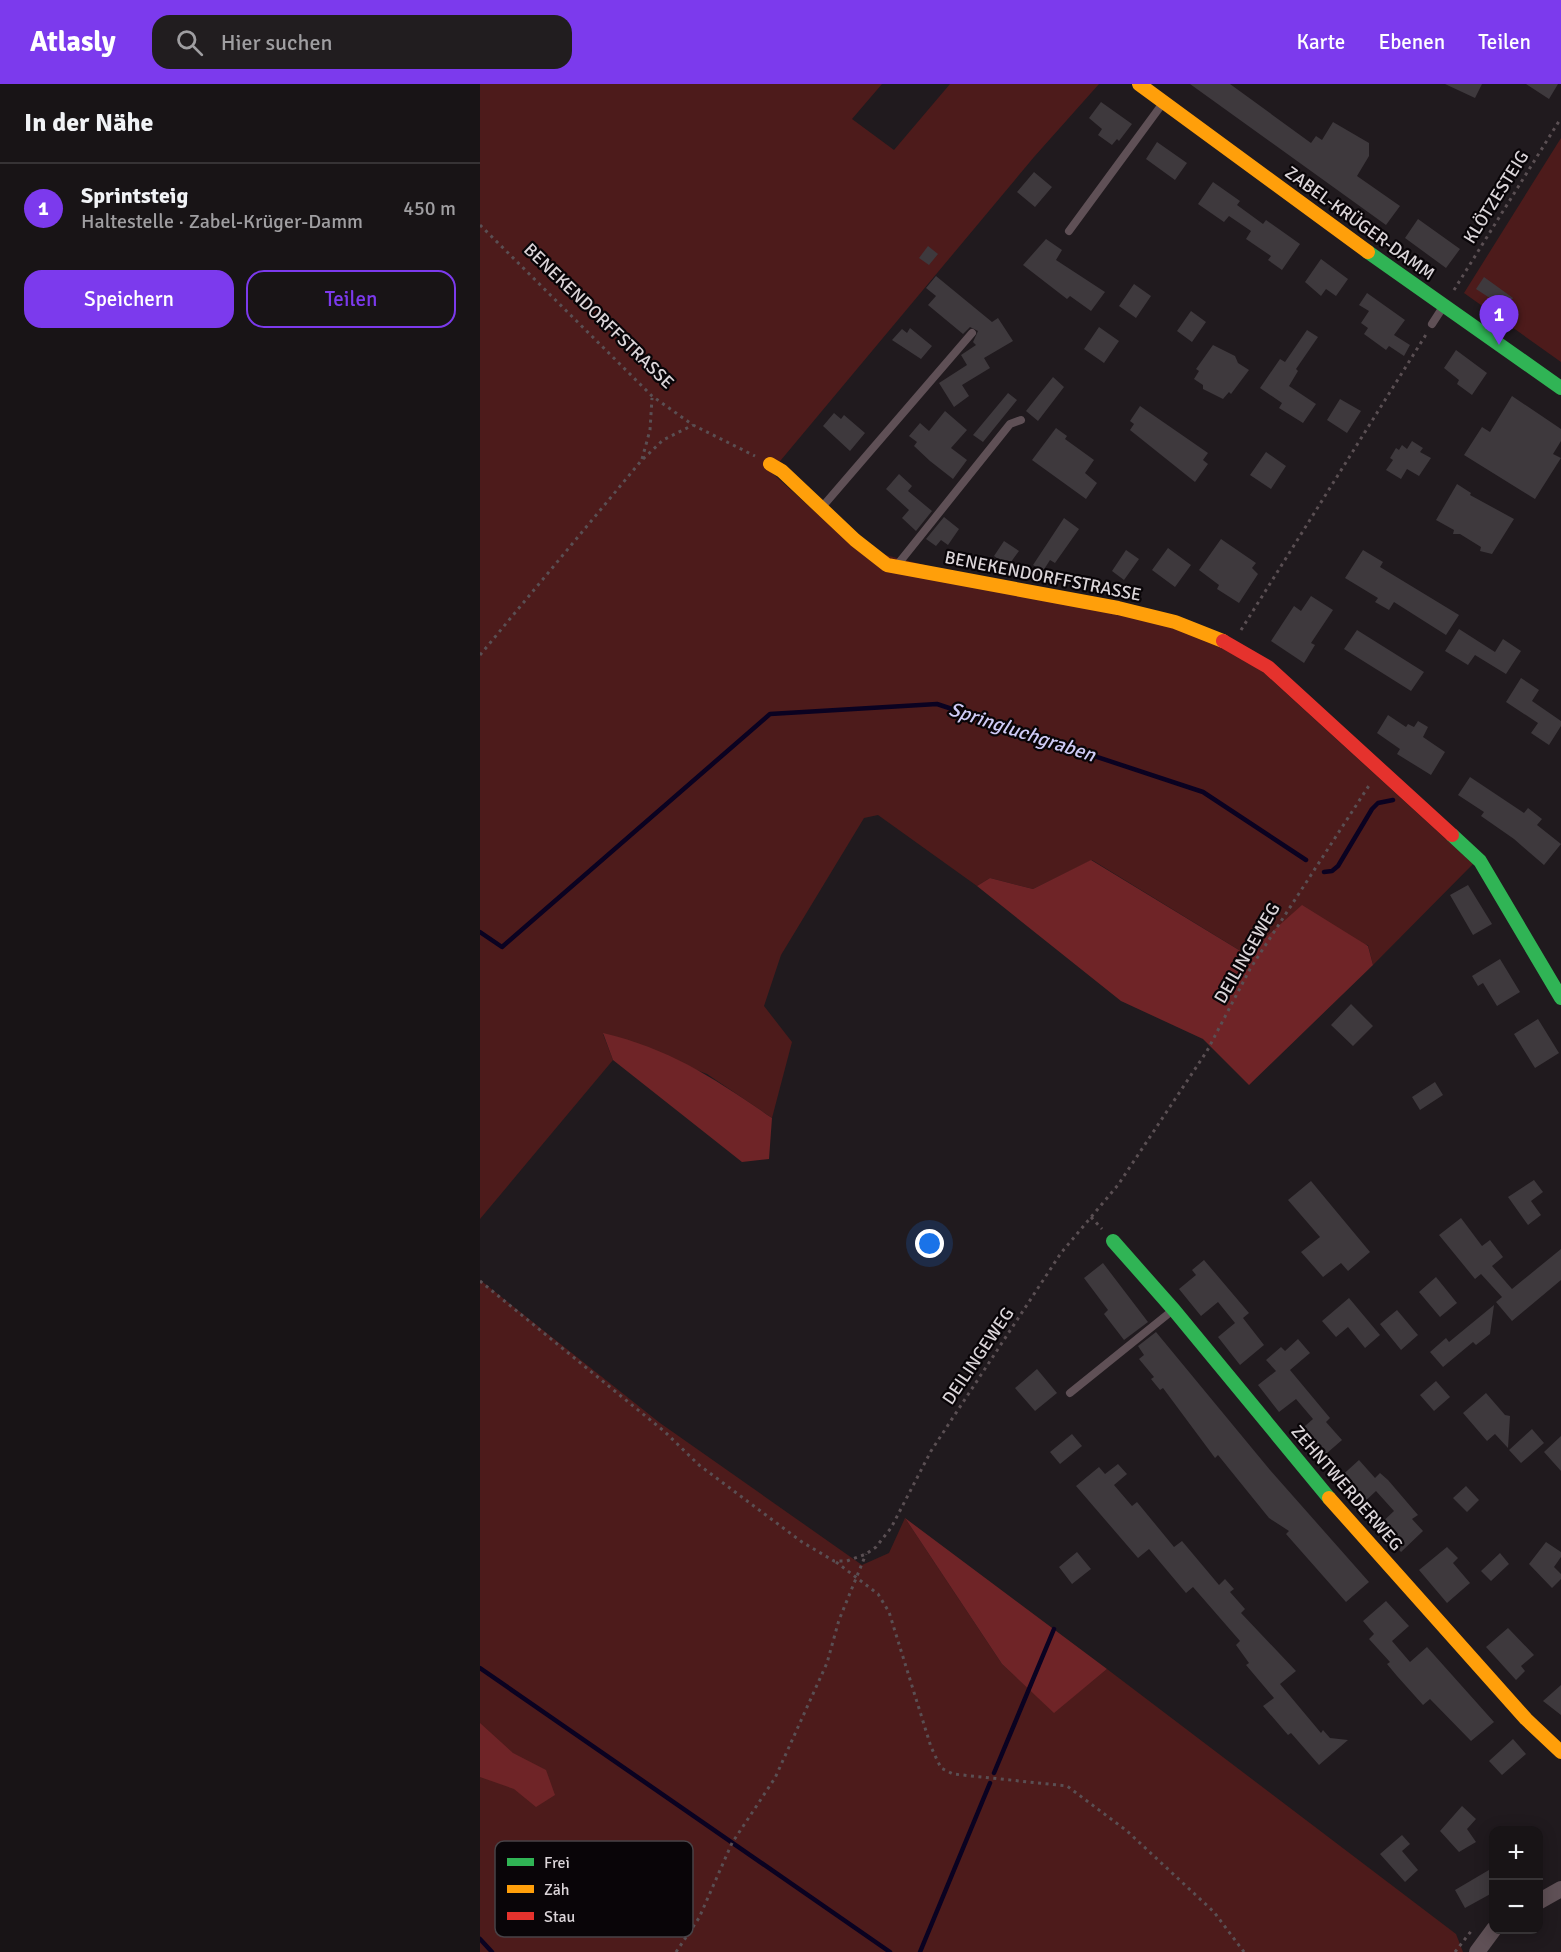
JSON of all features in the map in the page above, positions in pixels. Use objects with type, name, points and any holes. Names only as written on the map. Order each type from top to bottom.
[{"type":"street","name":"ZABEL-KRÜGER-DAMM","points":[[1139,84],[1444,306],[1561,388]]},
{"type":"street","name":"BENEKENDORFFSTRASSE","points":[[770,464],[782,471],[823,506],[864,547],[887,565],[1118,608],[1175,622],[1232,644],[1268,667],[1380,767],[1480,861],[1561,998]]},
{"type":"street","name":"ZEHNTWERDERWEG","points":[[1113,1241],[1174,1310],[1320,1488],[1526,1719],[1561,1752]]},
{"type":"street","points":[[1543,1899],[1561,1888]]},
{"type":"street","points":[[1477,1952],[1490,1934]]},
{"type":"lane","points":[[1069,231],[1164,101]]},
{"type":"lane","points":[[1432,324],[1444,306]]},
{"type":"lane","points":[[823,506],[972,333]]},
{"type":"lane","points":[[896,566],[1010,424],[1021,420]]},
{"type":"lane","points":[[1070,1393],[1174,1310]]},
{"type":"path","name":"KLÖTZESTEIG","points":[[1454,290],[1561,118]]},
{"type":"path","name":"BENEKENDORFFSTRASSE","points":[[480,225],[652,396],[693,425],[770,464]]},
{"type":"path","points":[[1232,644],[1432,324]]},
{"type":"path","points":[[641,461],[650,430],[652,396]]},
{"type":"path","points":[[480,655],[641,461],[663,440],[693,425]]},
{"type":"path","name":"DEILINGEWEG","points":[[866,1554],[876,1547],[891,1528],[931,1451],[1061,1253],[1118,1185],[1206,1051],[1250,969],[1380,767]]},
{"type":"path","points":[[480,1281],[665,1432],[699,1466],[802,1542],[858,1576],[878,1594],[889,1612],[931,1747],[941,1768],[954,1774],[1067,1786],[1127,1831],[1214,1912],[1244,1952]]},
{"type":"path","points":[[834,1561],[847,1561],[866,1554]]},
{"type":"path","points":[[693,1927],[732,1843],[775,1778],[826,1663],[839,1620],[866,1554]]},
{"type":"path","points":[[1455,1952],[1468,1932]]},
{"type":"path","points":[[676,1952],[686,1937]]},
{"type":"shaded area","points":[[480,84],[882,84],[852,119],[894,150],[950,84],[1099,84],[1034,157],[771,472],[854,547],[1173,628],[1227,647],[1264,673],[1473,864],[1373,965],[1368,945],[1265,938],[1252,958],[1092,860],[1033,889],[990,878],[977,886],[878,815],[864,818],[781,955],[764,1006],[792,1042],[772,1118],[707,1074],[603,1034],[613,1060],[480,1219]]},
{"type":"shaded area","points":[[1561,138],[1561,362],[1464,293]]},
{"type":"shaded area","points":[[1091,860],[1252,958],[1265,938],[1302,905],[1368,946],[1373,965],[1249,1085],[1203,1039],[1121,1001],[977,886],[990,878],[1033,889]]},
{"type":"shaded area","points":[[603,1033],[650,1048],[692,1067],[772,1118],[769,1159],[742,1162],[613,1060]]},
{"type":"shaded area","points":[[480,1280],[660,1423],[862,1565],[889,1553],[905,1518],[1002,1664],[1054,1712],[1107,1669],[1456,1934],[1463,1952],[480,1952]]},
{"type":"shaded area","points":[[905,1518],[1107,1669],[1054,1713],[1002,1664]]},
{"type":"shaded area","points":[[480,1723],[513,1753],[546,1770],[555,1795],[536,1807],[514,1789],[480,1777]]},
{"type":"building","points":[[1190,84],[1230,84],[1311,143],[1316,136],[1322,140],[1333,122],[1369,143],[1369,156],[1357,176],[1400,206],[1386,225]]},
{"type":"building","points":[[1445,84],[1482,84],[1475,98]]},
{"type":"building","points":[[1526,84],[1558,84],[1549,99]]},
{"type":"building","points":[[1101,102],[1132,124],[1119,141],[1117,139],[1112,145],[1098,135],[1102,129],[1089,118]]},
{"type":"building","points":[[1157,142],[1187,163],[1175,180],[1146,159]]},
{"type":"building","points":[[1034,172],[1052,187],[1035,207],[1017,192]]},
{"type":"building","points":[[1213,182],[1240,201],[1237,205],[1263,224],[1266,220],[1300,244],[1282,270],[1268,260],[1271,256],[1246,239],[1251,231],[1229,216],[1224,222],[1198,204]]},
{"type":"building","points":[[1418,219],[1460,249],[1446,268],[1405,238]]},
{"type":"building","points":[[1046,239],[1062,250],[1056,260],[1105,292],[1091,311],[1070,296],[1067,299],[1023,265]]},
{"type":"building","points":[[928,246],[938,254],[929,265],[919,258]]},
{"type":"building","points":[[1321,259],[1348,279],[1336,296],[1326,289],[1321,296],[1305,282]]},
{"type":"building","points":[[936,276],[992,322],[998,318],[1013,341],[984,358],[990,368],[962,385],[969,396],[954,407],[939,383],[967,365],[961,355],[976,345],[973,342],[978,331],[970,327],[963,334],[928,305],[936,296],[926,288]]},
{"type":"building","points":[[1484,277],[1513,298],[1505,308],[1476,289]]},
{"type":"building","points":[[1134,284],[1151,296],[1136,318],[1119,306]]},
{"type":"building","points":[[1367,293],[1405,320],[1394,335],[1410,345],[1404,356],[1389,346],[1386,350],[1364,334],[1368,328],[1361,323],[1369,311],[1359,305]]},
{"type":"building","points":[[1191,311],[1206,322],[1192,342],[1177,331]]},
{"type":"building","points":[[1099,327],[1119,341],[1104,363],[1084,349]]},
{"type":"building","points":[[910,328],[932,346],[921,359],[892,340],[902,329],[907,333]]},
{"type":"building","points":[[1307,330],[1318,337],[1296,369],[1298,371],[1289,386],[1316,404],[1303,423],[1279,408],[1282,403],[1260,388],[1280,359],[1285,362]]},
{"type":"building","points":[[1213,345],[1235,356],[1238,363],[1249,370],[1231,394],[1229,392],[1223,399],[1203,389],[1203,385],[1194,379],[1199,371],[1196,369]]},
{"type":"building","points":[[1456,350],[1487,373],[1472,395],[1457,384],[1459,380],[1444,368]]},
{"type":"building","points":[[1053,377],[1064,387],[1038,421],[1026,411]]},
{"type":"building","points":[[1008,393],[1017,400],[983,442],[973,435]]},
{"type":"building","points":[[1512,396],[1561,429],[1561,441],[1553,454],[1561,458],[1535,499],[1464,455],[1482,427],[1490,432]]},
{"type":"building","points":[[1340,399],[1361,411],[1347,433],[1327,420]]},
{"type":"building","points":[[1140,406],[1208,453],[1203,460],[1208,464],[1195,482],[1130,430],[1134,424],[1130,421]]},
{"type":"building","points":[[945,411],[967,430],[951,448],[967,460],[953,479],[914,446],[917,442],[909,436],[920,423],[929,431]]},
{"type":"building","points":[[834,413],[841,419],[844,415],[865,433],[850,451],[823,426]]},
{"type":"building","points":[[1056,428],[1067,436],[1065,439],[1094,460],[1085,473],[1097,483],[1086,499],[1032,460]]},
{"type":"building","points":[[1412,441],[1423,448],[1420,452],[1431,458],[1419,476],[1407,469],[1401,479],[1386,470],[1393,460],[1390,458],[1396,448],[1399,450],[1402,445],[1407,449]]},
{"type":"building","points":[[1266,452],[1286,466],[1271,489],[1250,475]]},
{"type":"building","points":[[899,474],[912,486],[908,491],[932,511],[916,531],[902,518],[909,510],[886,489]]},
{"type":"building","points":[[1457,484],[1471,493],[1470,495],[1514,519],[1492,554],[1480,551],[1481,547],[1460,534],[1453,534],[1454,530],[1436,520]]},
{"type":"building","points":[[944,517],[959,529],[948,545],[941,540],[936,546],[926,539]]},
{"type":"building","points":[[1064,518],[1079,529],[1055,563],[1050,560],[1043,571],[1033,565]]},
{"type":"building","points":[[1221,539],[1256,563],[1252,568],[1258,574],[1239,603],[1217,589],[1219,585],[1199,570]]},
{"type":"building","points":[[1004,541],[1019,551],[1008,566],[994,556]]},
{"type":"building","points":[[1168,548],[1191,565],[1175,587],[1152,570]]},
{"type":"building","points":[[1126,550],[1139,559],[1124,580],[1112,571]]},
{"type":"building","points":[[1363,550],[1383,562],[1380,567],[1459,615],[1446,635],[1394,602],[1389,610],[1375,602],[1378,598],[1345,578]]},
{"type":"building","points":[[1311,596],[1333,610],[1311,643],[1315,645],[1304,663],[1271,641],[1294,606],[1301,611]]},
{"type":"building","points":[[1459,629],[1495,652],[1503,639],[1521,651],[1506,674],[1475,655],[1468,665],[1445,651]]},
{"type":"building","points":[[1357,630],[1424,672],[1411,691],[1344,649]]},
{"type":"building","points":[[1521,678],[1539,690],[1532,701],[1561,721],[1561,726],[1549,745],[1531,733],[1538,723],[1506,702]]},
{"type":"building","points":[[1388,715],[1406,727],[1408,724],[1414,727],[1418,721],[1428,727],[1423,737],[1445,752],[1431,775],[1397,754],[1400,749],[1377,733]]},
{"type":"building","points":[[1470,777],[1524,813],[1528,808],[1542,819],[1537,825],[1561,844],[1544,865],[1514,839],[1481,816],[1484,812],[1458,795]]},
{"type":"building","points":[[1468,885],[1492,924],[1473,935],[1450,895]]},
{"type":"building","points":[[1500,959],[1520,992],[1497,1006],[1483,983],[1478,986],[1472,976]]},
{"type":"building","points":[[1351,1004],[1373,1026],[1353,1046],[1331,1025]]},
{"type":"building","points":[[1538,1019],[1559,1053],[1535,1068],[1514,1034]]},
{"type":"building","points":[[1435,1082],[1443,1095],[1420,1110],[1412,1097]]},
{"type":"building","points":[[1534,1180],[1543,1192],[1531,1201],[1541,1215],[1528,1225],[1508,1197]]},
{"type":"building","points":[[1311,1181],[1370,1252],[1348,1271],[1341,1263],[1323,1277],[1301,1252],[1320,1237],[1288,1200]]},
{"type":"building","points":[[1461,1218],[1482,1246],[1490,1240],[1503,1257],[1492,1266],[1512,1289],[1561,1249],[1561,1280],[1512,1321],[1496,1302],[1502,1297],[1481,1274],[1475,1279],[1439,1235]]},
{"type":"building","points":[[1204,1260],[1249,1313],[1243,1318],[1264,1345],[1240,1365],[1218,1337],[1235,1323],[1218,1302],[1201,1316],[1179,1289],[1196,1275],[1192,1270]]},
{"type":"building","points":[[1103,1263],[1148,1322],[1124,1340],[1104,1314],[1108,1310],[1084,1278]]},
{"type":"building","points":[[1436,1277],[1457,1303],[1440,1317],[1419,1292]]},
{"type":"building","points":[[1349,1298],[1380,1335],[1365,1348],[1348,1327],[1336,1337],[1322,1321]]},
{"type":"building","points":[[1494,1305],[1490,1334],[1476,1345],[1473,1342],[1443,1367],[1430,1352],[1446,1338],[1449,1342]]},
{"type":"building","points":[[1397,1310],[1418,1335],[1401,1350],[1380,1324]]},
{"type":"building","points":[[1156,1332],[1270,1470],[1369,1582],[1346,1602],[1286,1534],[1289,1531],[1269,1518],[1218,1455],[1215,1458],[1163,1388],[1160,1390],[1151,1379],[1154,1377],[1139,1359],[1144,1355],[1138,1346]]},
{"type":"building","points":[[1298,1339],[1310,1353],[1290,1370],[1330,1418],[1326,1422],[1342,1440],[1319,1460],[1297,1433],[1313,1419],[1296,1399],[1279,1412],[1258,1385],[1276,1371],[1266,1360],[1281,1347],[1285,1351]]},
{"type":"building","points":[[1037,1369],[1057,1393],[1035,1411],[1015,1388]]},
{"type":"building","points":[[1436,1381],[1450,1397],[1434,1411],[1420,1395]]},
{"type":"building","points":[[1486,1393],[1505,1415],[1510,1416],[1508,1448],[1495,1434],[1487,1441],[1463,1413]]},
{"type":"building","points":[[1532,1429],[1544,1443],[1521,1463],[1509,1450]]},
{"type":"building","points":[[1072,1434],[1082,1446],[1060,1464],[1050,1452]]},
{"type":"building","points":[[1561,1436],[1561,1471],[1544,1452]]},
{"type":"building","points":[[1359,1460],[1375,1478],[1380,1473],[1388,1480],[1418,1515],[1412,1519],[1423,1531],[1401,1552],[1378,1526],[1394,1511],[1376,1491],[1360,1506],[1337,1480]]},
{"type":"building","points":[[1118,1464],[1127,1474],[1114,1485],[1132,1506],[1137,1502],[1174,1547],[1182,1541],[1219,1585],[1225,1579],[1234,1589],[1230,1592],[1245,1609],[1241,1613],[1296,1671],[1280,1684],[1321,1733],[1323,1730],[1330,1738],[1348,1740],[1319,1765],[1291,1733],[1288,1735],[1263,1706],[1274,1698],[1246,1665],[1249,1663],[1236,1645],[1240,1641],[1193,1587],[1186,1593],[1149,1549],[1138,1558],[1076,1486],[1099,1467],[1105,1474]]},
{"type":"building","points":[[1466,1486],[1479,1500],[1467,1512],[1453,1498]]},
{"type":"building","points":[[1546,1542],[1561,1552],[1561,1557],[1554,1567],[1561,1574],[1561,1579],[1552,1588],[1529,1564]]},
{"type":"building","points":[[1447,1547],[1458,1558],[1453,1563],[1470,1583],[1447,1603],[1419,1570]]},
{"type":"building","points":[[1077,1552],[1091,1569],[1072,1584],[1059,1567]]},
{"type":"building","points":[[1500,1553],[1509,1564],[1491,1581],[1481,1571]]},
{"type":"building","points":[[1386,1601],[1409,1626],[1392,1641],[1410,1662],[1427,1647],[1494,1722],[1471,1741],[1430,1699],[1423,1705],[1387,1664],[1390,1662],[1369,1639],[1374,1634],[1363,1621]]},
{"type":"building","points":[[1508,1628],[1534,1655],[1521,1666],[1525,1671],[1516,1680],[1486,1647]]},
{"type":"building","points":[[1561,1685],[1561,1715],[1543,1701]]},
{"type":"building","points":[[1513,1739],[1526,1754],[1502,1775],[1489,1761]]},
{"type":"building","points":[[1462,1806],[1476,1819],[1467,1829],[1476,1842],[1459,1852],[1440,1831]]},
{"type":"building","points":[[1402,1835],[1410,1844],[1402,1851],[1418,1870],[1405,1882],[1380,1854]]},
{"type":"building","points":[[1489,1870],[1489,1895],[1465,1908],[1455,1890]]},
{"type":"waterway","name":"Springluchgraben","points":[[480,932],[502,947],[770,714],[937,704],[1203,792],[1306,860]]},
{"type":"waterway","name":"Springluchgraben","points":[[1324,872],[1332,871],[1338,866],[1372,809],[1378,803],[1393,800]]},
{"type":"waterway","points":[[994,1773],[1054,1629]]},
{"type":"waterway","points":[[480,1668],[890,1952]]},
{"type":"waterway","points":[[920,1952],[990,1783]]},
{"type":"waterway","points":[[480,1939],[492,1952]]},
{"type":"traffic: fast","points":[[1368,252],[1561,388]]},
{"type":"traffic: fast","points":[[1452,835],[1480,861],[1561,998]]},
{"type":"traffic: fast","points":[[1113,1241],[1174,1310],[1329,1498]]},
{"type":"traffic: slow","points":[[1139,84],[1368,252]]},
{"type":"traffic: slow","points":[[770,464],[782,471],[855,540],[887,565],[1118,608],[1175,622],[1223,641]]},
{"type":"traffic: slow","points":[[1329,1498],[1526,1719],[1561,1752]]},
{"type":"traffic: jam","points":[[1223,641],[1268,667],[1452,835]]},
{"type":"place","name":"Sprintsteig","points":[[1499,345]]}]
